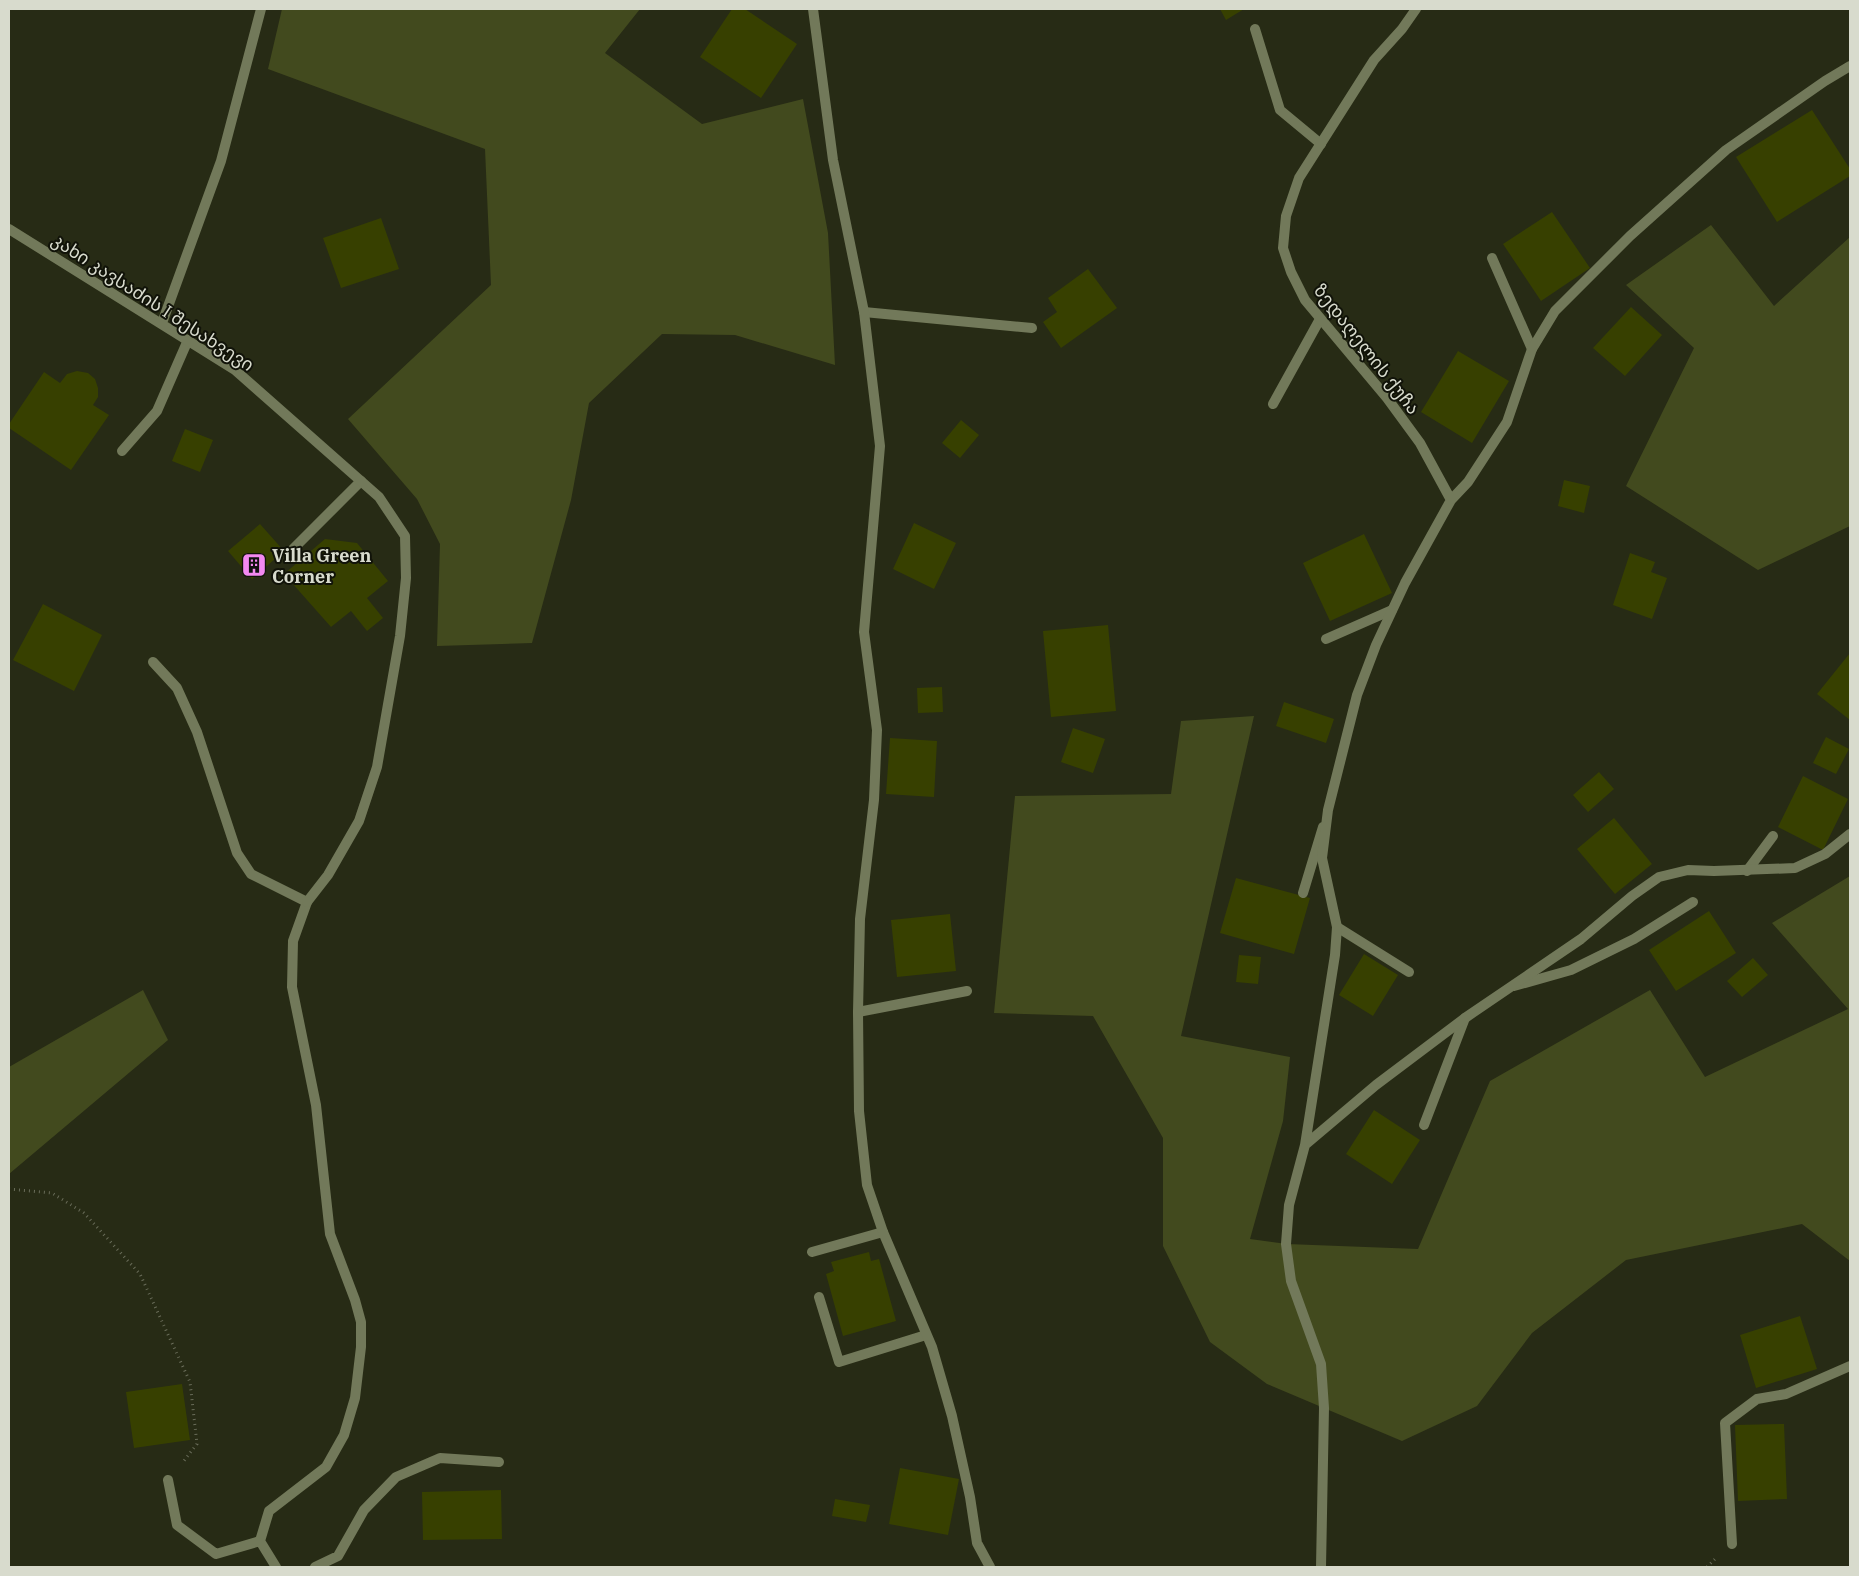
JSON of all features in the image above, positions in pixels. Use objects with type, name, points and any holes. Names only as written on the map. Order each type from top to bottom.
[{"type":"street","points":[[162,323],[221,161],[260,9]]},
{"type":"street","points":[[813,9],[833,160],[864,312],[880,446],[864,632],[877,730],[874,800],[860,919],[858,1012],[859,1111],[867,1185],[883,1232],[926,1335],[952,1416],[970,1497],[977,1543],[990,1567]]},
{"type":"street","name":"ზედაღელის ქუჩა","points":[[1416,9],[1402,29],[1374,60],[1299,178],[1286,216],[1283,248],[1291,272],[1305,300],[1387,398],[1420,443],[1451,500]]},
{"type":"street","points":[[1254,29],[1280,110],[1321,144]]},
{"type":"street","points":[[1303,893],[1328,810],[1357,695],[1392,610],[1451,500],[1468,482],[1507,422],[1532,349],[1555,310],[1630,236],[1726,150],[1825,80],[1850,66]]},
{"type":"street","name":"კახი კავსაძის I შესახვევი","points":[[9,229],[235,370],[379,497],[405,536],[406,578],[400,636],[377,768],[359,821],[328,875],[307,902],[293,941],[292,987],[316,1105],[330,1234],[355,1300],[361,1322],[361,1347],[355,1398],[344,1435],[326,1467],[269,1511],[260,1541]]},
{"type":"street","points":[[1492,258],[1532,349]]},
{"type":"street","points":[[864,312],[1032,328]]},
{"type":"street","points":[[1272,404],[1320,319]]},
{"type":"street","points":[[122,451],[157,411],[188,340]]},
{"type":"street","points":[[293,549],[361,481]]},
{"type":"street","points":[[1326,638],[1392,610]]},
{"type":"street","points":[[153,662],[177,688],[206,757],[237,853],[251,874],[307,902]]},
{"type":"street","points":[[1321,1567],[1324,1408],[1321,1364],[1291,1281],[1286,1244],[1289,1205],[1305,1146],[1336,956],[1337,927],[1322,858],[1328,810]]},
{"type":"street","points":[[1305,1146],[1376,1085],[1465,1018],[1580,939],[1632,896],[1659,877],[1688,870],[1795,868],[1825,854],[1850,834]]},
{"type":"street","points":[[1747,870],[1773,836]]},
{"type":"street","points":[[1509,987],[1571,970],[1634,939],[1693,902]]},
{"type":"street","points":[[1337,927],[1409,972]]},
{"type":"street","points":[[858,1012],[967,991]]},
{"type":"street","points":[[1424,1125],[1465,1018]]},
{"type":"street","points":[[812,1252],[883,1232]]},
{"type":"street","points":[[819,1297],[839,1362],[926,1335]]},
{"type":"street","points":[[1732,1544],[1725,1423],[1757,1399],[1786,1394],[1850,1366]]},
{"type":"street","points":[[315,1567],[338,1556],[364,1510],[396,1478],[440,1458],[498,1462]]},
{"type":"street","points":[[168,1480],[177,1525],[216,1554],[260,1541],[276,1567]]},
{"type":"path","points":[[9,1189],[52,1193],[84,1213],[140,1274],[190,1382],[197,1444],[168,1480]]},
{"type":"green space","points":[[282,9],[640,9],[605,53],[702,124],[803,99],[828,233],[835,365],[735,335],[662,334],[589,403],[571,500],[532,643],[437,646],[440,544],[417,499],[348,419],[491,285],[485,149],[268,69]]},
{"type":"green space","points":[[1711,225],[1774,306],[1850,237],[1850,526],[1758,570],[1626,486],[1694,348],[1626,285]]},
{"type":"green space","points":[[1254,716],[1181,1036],[1290,1057],[1283,1121],[1250,1239],[1287,1244],[1418,1249],[1490,1081],[1650,990],[1705,1077],[1848,1009],[1772,923],[1850,876],[1850,1261],[1802,1224],[1626,1260],[1532,1333],[1477,1406],[1402,1441],[1267,1384],[1210,1342],[1163,1246],[1163,1138],[1093,1016],[994,1013],[1015,796],[1171,794],[1181,721]]},
{"type":"green space","points":[[143,990],[168,1040],[9,1174],[9,1067]]},
{"type":"building","points":[[732,9],[745,9],[797,44],[761,98],[700,57]]},
{"type":"building","points":[[1220,9],[1244,9],[1226,20]]},
{"type":"building","points":[[1812,110],[1850,169],[1850,176],[1777,222],[1736,157]]},
{"type":"building","points":[[1552,212],[1590,268],[1541,301],[1503,244]]},
{"type":"building","points":[[381,218],[399,269],[341,288],[323,238]]},
{"type":"building","points":[[1088,269],[1117,308],[1061,348],[1043,322],[1057,312],[1048,298]]},
{"type":"building","points":[[1631,307],[1662,335],[1625,376],[1593,348]]},
{"type":"building","points":[[1458,351],[1509,381],[1472,443],[1421,412]]},
{"type":"building","points":[[77,371],[88,373],[95,379],[98,397],[93,405],[109,415],[71,470],[9,428],[9,424],[44,372],[60,383],[67,374]]},
{"type":"building","points":[[961,420],[979,435],[960,458],[942,443]]},
{"type":"building","points":[[185,429],[213,440],[200,472],[172,461]]},
{"type":"building","points":[[1564,480],[1590,486],[1584,513],[1558,506]]},
{"type":"building","points":[[914,523],[956,543],[934,589],[893,569]]},
{"type":"building","name":"Villa Green Corner","points":[[260,524],[284,551],[252,579],[228,551]]},
{"type":"building","points":[[1364,534],[1392,593],[1330,621],[1303,563]]},
{"type":"building","points":[[325,539],[357,543],[388,581],[367,598],[383,618],[367,631],[351,611],[331,627],[284,574]]},
{"type":"building","points":[[1630,553],[1655,562],[1651,572],[1667,578],[1652,619],[1613,605]]},
{"type":"building","points":[[43,604],[102,635],[74,691],[13,660]]},
{"type":"building","points":[[1108,625],[1116,711],[1051,717],[1043,631]]},
{"type":"building","points":[[1850,653],[1850,720],[1817,694]]},
{"type":"building","points":[[942,687],[943,712],[918,713],[917,688]]},
{"type":"building","points":[[1284,702],[1334,719],[1326,743],[1276,726]]},
{"type":"building","points":[[1073,728],[1105,739],[1093,773],[1061,762]]},
{"type":"building","points":[[1826,737],[1849,749],[1836,774],[1813,763]]},
{"type":"building","points":[[890,738],[937,741],[934,797],[886,794]]},
{"type":"building","points":[[1599,772],[1614,789],[1588,812],[1573,795]]},
{"type":"building","points":[[1803,776],[1848,799],[1823,850],[1778,827]]},
{"type":"building","points":[[1614,818],[1652,864],[1615,894],[1577,849]]},
{"type":"building","points":[[1236,878],[1310,898],[1294,954],[1220,933]]},
{"type":"building","points":[[1709,911],[1736,953],[1676,991],[1649,950]]},
{"type":"building","points":[[950,914],[956,971],[897,977],[891,920]]},
{"type":"building","points":[[1364,954],[1398,975],[1373,1016],[1339,995]]},
{"type":"building","points":[[1239,955],[1261,957],[1258,984],[1236,982]]},
{"type":"building","points":[[1753,958],[1768,975],[1742,997],[1727,981]]},
{"type":"building","points":[[1374,1110],[1420,1140],[1392,1184],[1346,1154]]},
{"type":"building","points":[[869,1252],[871,1261],[879,1259],[896,1321],[843,1336],[826,1274],[834,1271],[831,1262]]},
{"type":"building","points":[[1800,1316],[1817,1369],[1756,1388],[1740,1335]]},
{"type":"building","points":[[182,1384],[190,1440],[134,1448],[126,1392]]},
{"type":"building","points":[[1784,1424],[1787,1499],[1738,1501],[1735,1425]]},
{"type":"building","points":[[900,1468],[959,1479],[948,1535],[889,1524]]},
{"type":"building","points":[[501,1490],[502,1539],[423,1540],[422,1492]]},
{"type":"building","points":[[835,1499],[870,1505],[866,1522],[832,1516]]},
{"type":"place","name":"Villa Green Corner","points":[[254,565]]}]
